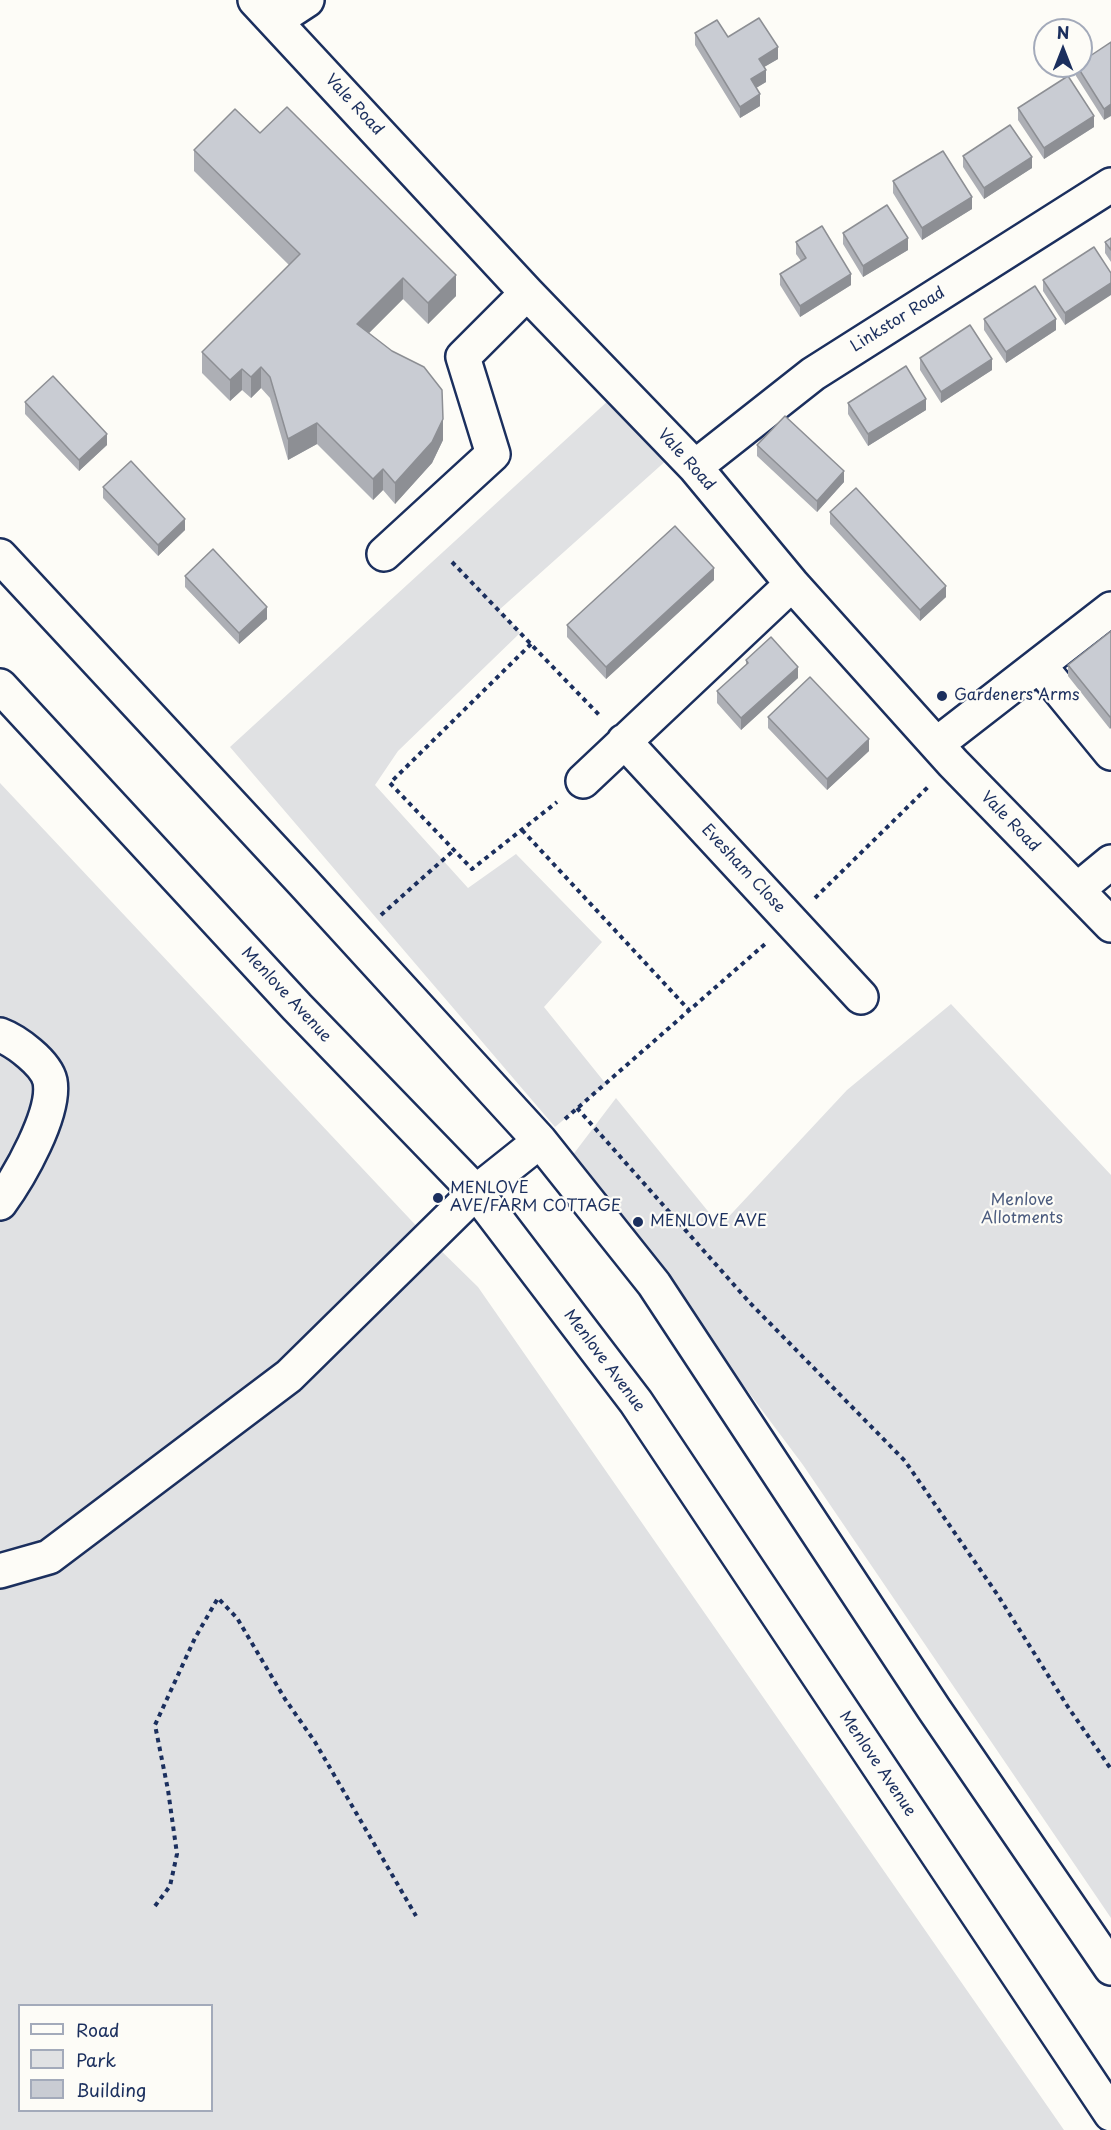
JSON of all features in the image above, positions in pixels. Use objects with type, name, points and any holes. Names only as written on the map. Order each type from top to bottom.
[{"type":"main road","points":[[265,10],[307,0]]},
{"type":"main road","name":"Vale Road","points":[[265,10],[527,293],[694,467],[792,584],[945,754],[1111,925]]},
{"type":"main road","name":"Linkstor Road","points":[[694,467],[813,374],[1111,185]]},
{"type":"main road","points":[[384,554],[493,454],[463,357],[527,293]]},
{"type":"main road","points":[[0,556],[540,1141],[654,1284],[927,1699],[1111,1968]]},
{"type":"main road","points":[[583,781],[792,584]]},
{"type":"main road","points":[[945,754],[1039,665],[1111,609]]},
{"type":"main road","points":[[1039,665],[1111,753]]},
{"type":"main road","name":"Menlove Avenue","points":[[0,686],[297,1007],[476,1192],[636,1402],[1111,2114]]},
{"type":"main road","name":"Evesham Close","points":[[624,741],[861,997]]},
{"type":"main road","points":[[1077,890],[1111,862]]},
{"type":"main road","points":[[0,1035],[41,1064],[50,1081],[48,1110],[22,1171],[0,1203]]},
{"type":"main road","points":[[0,1571],[49,1557],[289,1376],[476,1192],[540,1141]]},
{"type":"path","points":[[452,562],[624,741]]},
{"type":"path","points":[[531,644],[390,783],[472,869],[583,781]]},
{"type":"path","points":[[540,1141],[792,921],[945,754]]},
{"type":"path","points":[[522,830],[689,1010]]},
{"type":"path","points":[[355,939],[454,850]]},
{"type":"path","points":[[577,1108],[751,1304],[905,1461],[997,1594],[1068,1707],[1111,1769]]},
{"type":"path","points":[[155,1906],[170,1886],[177,1854],[168,1790],[155,1725],[195,1638],[218,1598],[237,1618],[285,1699],[315,1742],[416,1916]]},
{"type":"green space","points":[[621,389],[678,450],[499,610],[520,633],[398,751],[375,785],[468,888],[516,854],[602,942],[544,1007],[606,1084],[555,1127],[230,747]]},
{"type":"green space","points":[[0,783],[424,1234],[478,1287],[1064,2130],[0,2130]]},
{"type":"green space","name":"Menlove Allotments","points":[[951,1004],[1111,1175],[1111,1918],[803,1465],[572,1156],[616,1098],[720,1226],[847,1090]]},
{"type":"building","points":[[759,18],[778,47],[759,59],[766,70],[751,79],[760,94],[740,107],[695,33],[717,20],[728,37]]},
{"type":"building","points":[[1111,42],[1111,104],[1104,109],[1085,78],[1093,78],[1093,54]]},
{"type":"building","points":[[1065,78],[1069,78],[1094,116],[1044,148],[1018,108]]},
{"type":"building","points":[[287,107],[456,275],[428,303],[403,278],[357,324],[392,351],[424,367],[442,390],[443,419],[432,442],[395,483],[383,469],[373,479],[317,423],[288,439],[270,377],[261,367],[251,377],[242,369],[230,380],[202,352],[300,254],[194,150],[235,109],[260,133]]},
{"type":"building","points":[[1010,125],[1032,157],[984,188],[963,156]]},
{"type":"building","points":[[943,151],[972,197],[922,228],[893,181]]},
{"type":"building","points":[[887,205],[908,238],[863,266],[843,233]]},
{"type":"building","points":[[822,226],[851,274],[800,306],[780,274],[806,258],[796,242]]},
{"type":"building","points":[[1111,238],[1111,250],[1105,242]]},
{"type":"building","points":[[1094,247],[1111,273],[1111,283],[1065,313],[1043,280]]},
{"type":"building","points":[[1035,286],[1056,319],[1006,352],[984,319]]},
{"type":"building","points":[[970,325],[992,359],[941,392],[920,358]]},
{"type":"building","points":[[906,366],[926,399],[868,434],[848,403]]},
{"type":"building","points":[[53,376],[107,434],[79,460],[25,402]]},
{"type":"building","points":[[785,416],[844,471],[817,501],[757,445]]},
{"type":"building","points":[[131,461],[185,519],[158,545],[103,487]]},
{"type":"building","points":[[856,488],[946,586],[920,610],[830,512]]},
{"type":"building","points":[[675,526],[714,568],[606,667],[567,625]]},
{"type":"building","points":[[213,549],[267,607],[239,633],[185,576]]},
{"type":"building","points":[[1111,631],[1111,716],[1110,717],[1068,665]]},
{"type":"building","points":[[771,637],[798,667],[741,718],[717,691],[748,663],[746,660]]},
{"type":"building","points":[[810,677],[869,739],[827,779],[768,717]]},
{"type":"place","name":"Gardeners Arms","points":[[942,696]]},
{"type":"place","name":"MENLOVE AVE/FARM COTTAGE","points":[[438,1198]]},
{"type":"place","name":"MENLOVE AVE","points":[[638,1222]]}]
